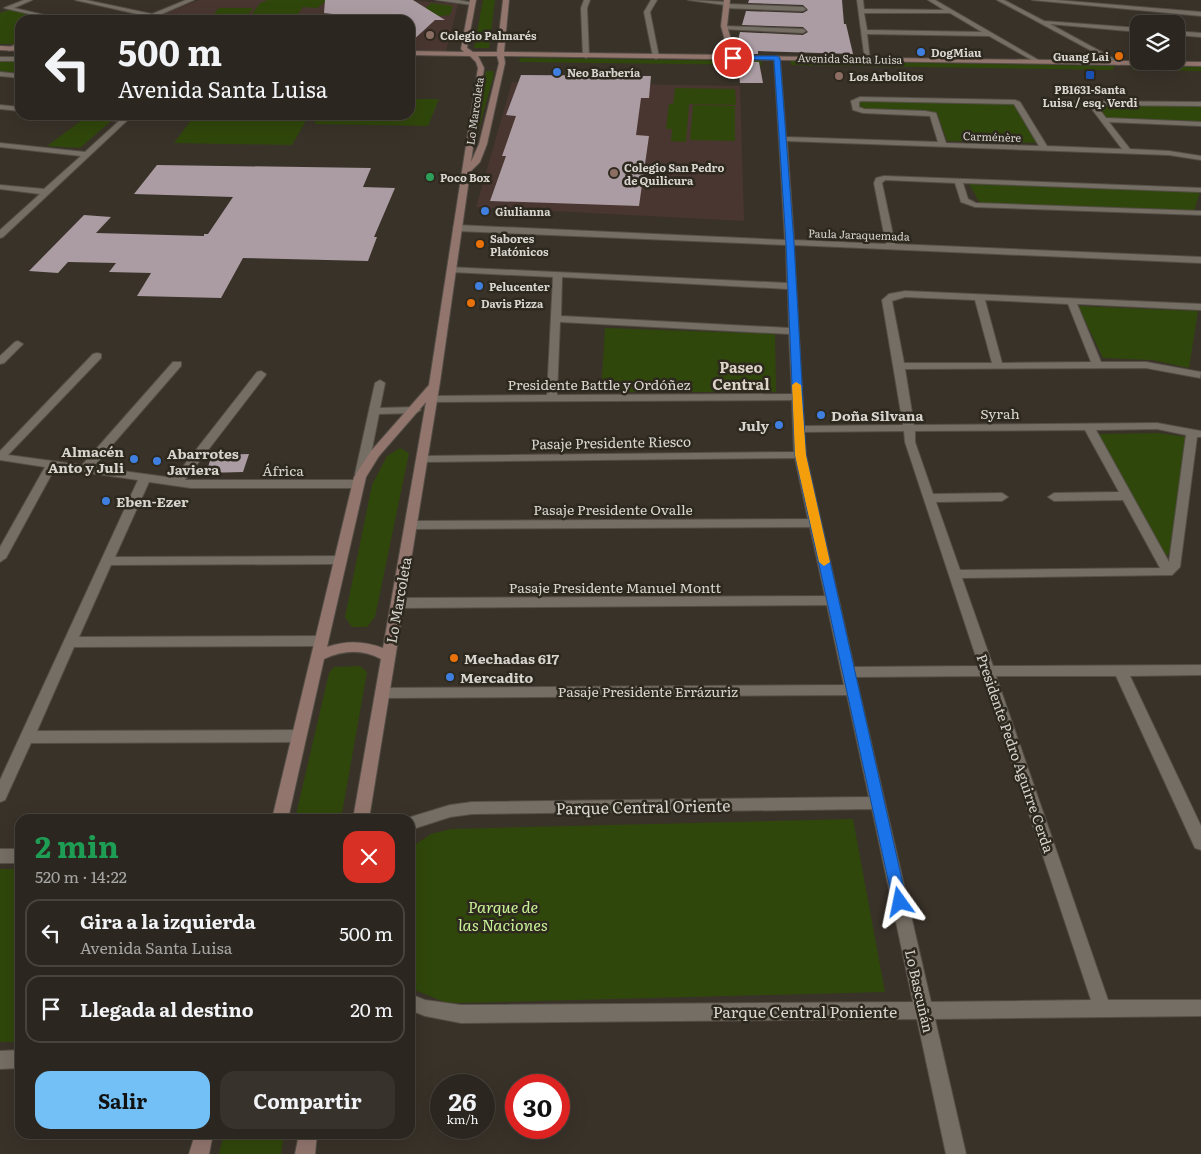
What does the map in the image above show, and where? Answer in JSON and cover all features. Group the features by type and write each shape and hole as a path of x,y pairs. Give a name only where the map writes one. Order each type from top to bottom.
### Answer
{"street":[{"path":"3,9 29,0"},
{"path":"78,0 147,15"},
{"path":"154,15 189,0"},
{"path":"439,0 473,1"},
{"name":"Lo Marcoleta","path":"465,172 476,162 483,144 505,63 500,54 506,0"},
{"path":"586,56 584,8 587,0"},
{"path":"654,0 647,12 656,56"},
{"path":"691,0 803,10"},
{"path":"860,0 867,60"},
{"path":"931,0 1039,62"},
{"path":"1000,0 1118,63"},
{"path":"1035,0 1201,14"},
{"name":"Lo Marcoleta","path":"362,814 435,382 481,64 464,49 473,1"},
{"path":"727,3 724,28 733,58"},
{"path":"3,9 36,15"},
{"path":"861,10 951,12"},
{"path":"1040,21 1130,29"},
{"path":"724,28 803,31"},
{"path":"864,32 990,34"},
{"path":"1185,34 1201,35"},
{"path":"0,52 15,46"},
{"path":"0,48 15,49"},
{"name":"Avenida Santa Luisa","path":"415,53 733,58 779,64"},
{"name":"Avenida Santa Luisa","path":"471,54 505,63"},
{"path":"0,59 15,59"},
{"name":"Avenida Santa Luisa","path":"768,66 867,60 1201,64"},
{"name":"Lo Bascuñán","path":"779,64 800,455 956,1154"},
{"path":"651,65 661,65"},
{"path":"729,66 739,66"},
{"path":"0,74 15,76"},
{"path":"943,145 935,117 931,114 860,110 856,108 855,101 857,99 1015,102 1018,103 1045,149"},
{"path":"1069,102 1201,104"},
{"path":"1090,102 1128,152"},
{"path":"0,108 15,109"},
{"path":"0,235 124,120"},
{"path":"1105,120 1201,124"},
{"name":"Carménère","path":"783,139 1176,154 1201,158"},
{"path":"0,145 87,154"},
{"path":"891,247 878,183 881,179 958,180 1201,190"},
{"path":"958,180 964,200 970,204 1201,213"},
{"path":"0,187 46,192"},
{"name":"Paula Jaraquemada","path":"457,228 1201,260"},
{"path":"451,269 792,286"},
{"path":"552,398 558,275"},
{"name":"Presidente Pedro Aguirre Cerda","path":"979,297 905,294 892,296 887,300 910,442 1102,1008"},
{"path":"998,366 979,297 1201,307"},
{"path":"1071,301 1097,365"},
{"path":"556,319 794,331"},
{"path":"0,361 18,344"},
{"path":"0,457 97,356"},
{"path":"85,469 178,364"},
{"path":"899,366 1155,366 1201,371 1199,386"},
{"path":"178,482 262,374"},
{"name":"Lo Marcoleta","path":"360,479 376,453 416,410 435,382"},
{"name":"Lo Marcoleta","path":"281,814 360,479 380,383"},
{"name":"Presidente Battle y Ordóñez","path":"432,399 797,397"},
{"path":"375,411 416,410"},
{"name":"Syrah","path":"798,429 1157,426 1197,433"},
{"path":"1089,427 1168,572"},
{"path":"955,574 1168,572 1174,567 1197,433"},
{"name":"Pasaje Presidente Riesco","path":"422,459 800,455"},
{"name":"África","path":"0,457 178,482 220,485 360,479"},
{"path":"0,558 52,464"},
{"path":"0,796 145,477"},
{"path":"1054,497 1127,496"},
{"path":"929,498 1002,497"},
{"name":"Pasaje Presidente Ovalle","path":"411,525 816,523"},
{"path":"107,561 341,560"},
{"name":"Pasaje Presidente Manuel Montt","path":"398,603 833,600"},
{"path":"70,642 321,641"},
{"path":"318,656 329,650 355,646 379,651 388,657"},
{"path":"849,672 1201,670"},
{"path":"1121,671 1201,843"},
{"name":"Pasaje Presidente Errázuriz","path":"382,693 853,690"},
{"path":"27,737 299,736"},
{"name":"Parque Central Oriente","path":"415,822 450,811 472,808 878,803"},
{"path":"0,856 15,856"},
{"name":"Parque Central Poniente","path":"415,1004 425,1008 461,1014 1201,1008"},
{"path":"0,1060 15,1059"},
{"path":"199,1154 203,1139"},
{"path":"305,1154 307,1139"}],"shaded area":[{"name":"Colegio Palmarés","path":"199,0 406,0 458,4 446,51 415,51 415,15 162,15"},
{"name":"Colegio San Pedro de Quilicura","path":"512,82 740,86 744,221 476,207"}],"green space":[{"path":"268,0 328,0 317,8 303,7 298,14 252,14 260,3"},
{"path":"483,0 495,0 489,48 474,48"},
{"path":"431,3 453,6 450,15 429,17 423,11"},
{"path":"219,8 253,8 248,15 213,15"},
{"path":"9,10 32,15 15,15 15,44 0,44 0,13"},
{"path":"520,58 761,61 762,65 519,62"},
{"path":"0,61 15,61 15,72 0,71"},
{"path":"791,61 1115,66 1112,70 791,65"},
{"path":"1185,67 1201,67 1201,71 1132,70 1185,70"},
{"path":"486,71 494,71 493,78 477,135 474,137"},
{"path":"675,88 735,89 736,105 689,104 686,142 671,141 672,129 666,129 669,104 673,104"},
{"path":"415,99 439,99 428,126 314,124 316,120 415,120"},
{"path":"859,100 1011,102 1015,104 1036,143 947,141 937,113 863,110 859,108"},
{"path":"693,105 735,106 735,141 690,140"},
{"path":"1096,105 1201,105 1201,123 1108,118 1105,117"},
{"path":"82,120 111,121 80,148 47,146"},
{"path":"191,120 306,120 292,145 174,143"},
{"path":"969,184 1200,192 1194,211 980,203"},
{"path":"1078,306 1198,311 1189,368 1152,360 1103,358"},
{"path":"605,328 775,334 776,392 601,392"},
{"path":"1159,433 1186,437 1169,554 1166,556 1098,434"},
{"path":"400,448 409,453 375,617 367,627 352,627 345,617 372,485 387,456"},
{"path":"360,666 367,672 342,814 296,814 329,673 334,667"},
{"name":"Parque de las Naciones","path":"853,819 885,992 444,1002 415,990 415,845 431,834 451,829"},
{"path":"0,869 15,869 15,1042 0,1042"},
{"path":"223,1139 283,1139 281,1154 219,1154"}],"building":[{"path":"325,0 413,0 445,20 435,20 415,38 415,15 342,15 324,13"},
{"path":"749,0 842,0 844,24 846,24 853,54 758,51 758,54 740,54 743,40 738,40 740,32 803,35 808,32 803,27 742,25 746,11 803,13 808,10 803,5 748,3"},
{"path":"739,61 759,62 763,83 740,83"},
{"path":"521,75 651,76 649,98 641,98 636,135 649,136 639,206 490,201 506,156 502,156 516,116 506,115"},
{"path":"157,165 371,168 363,187 395,188 374,237 377,237 368,261 243,258 221,298 137,296 151,273 109,272 116,263 68,262 58,273 29,271 84,215 111,217 96,233 204,236 204,234 208,234 233,197 134,194"},
{"path":"249,454 243,472 206,473 212,455"}],"slow traffic":[{"path":"796,385 800,455 824,562"}],"place":[{"name":"Colegio Palmarés","path":"430,35"},
{"name":"DogMiau","path":"921,52"},
{"name":"Guang Lai","path":"1119,56"},
{"name":"Neo Barbería","path":"557,72"},
{"name":"PB1631-Santa Luisa / esq. Verdi","path":"1090,75"},
{"name":"Los Arbolitos","path":"839,76"},
{"name":"Colegio San Pedro de Quilicura","path":"614,173"},
{"name":"Poco Box","path":"430,177"},
{"name":"Giulianna","path":"485,211"},
{"name":"Sabores Platónicos","path":"480,244"},
{"name":"Pelucenter","path":"479,286"},
{"name":"Davis Pizza","path":"471,303"},
{"name":"Doña Silvana","path":"821,415"},
{"name":"July","path":"779,425"},
{"name":"Almacén Anto y Juli","path":"134,459"},
{"name":"Abarrotes Javiera","path":"157,461"},
{"name":"Eben-Ezer","path":"106,501"},
{"name":"Mechadas 617","path":"454,658"},
{"name":"Mercadito","path":"450,677"}],"district":[{"name":"Paseo Central","path":"741,374"}],"route":[{"path":"733,58 777,58 790,243 800,455 900,902"}]}
